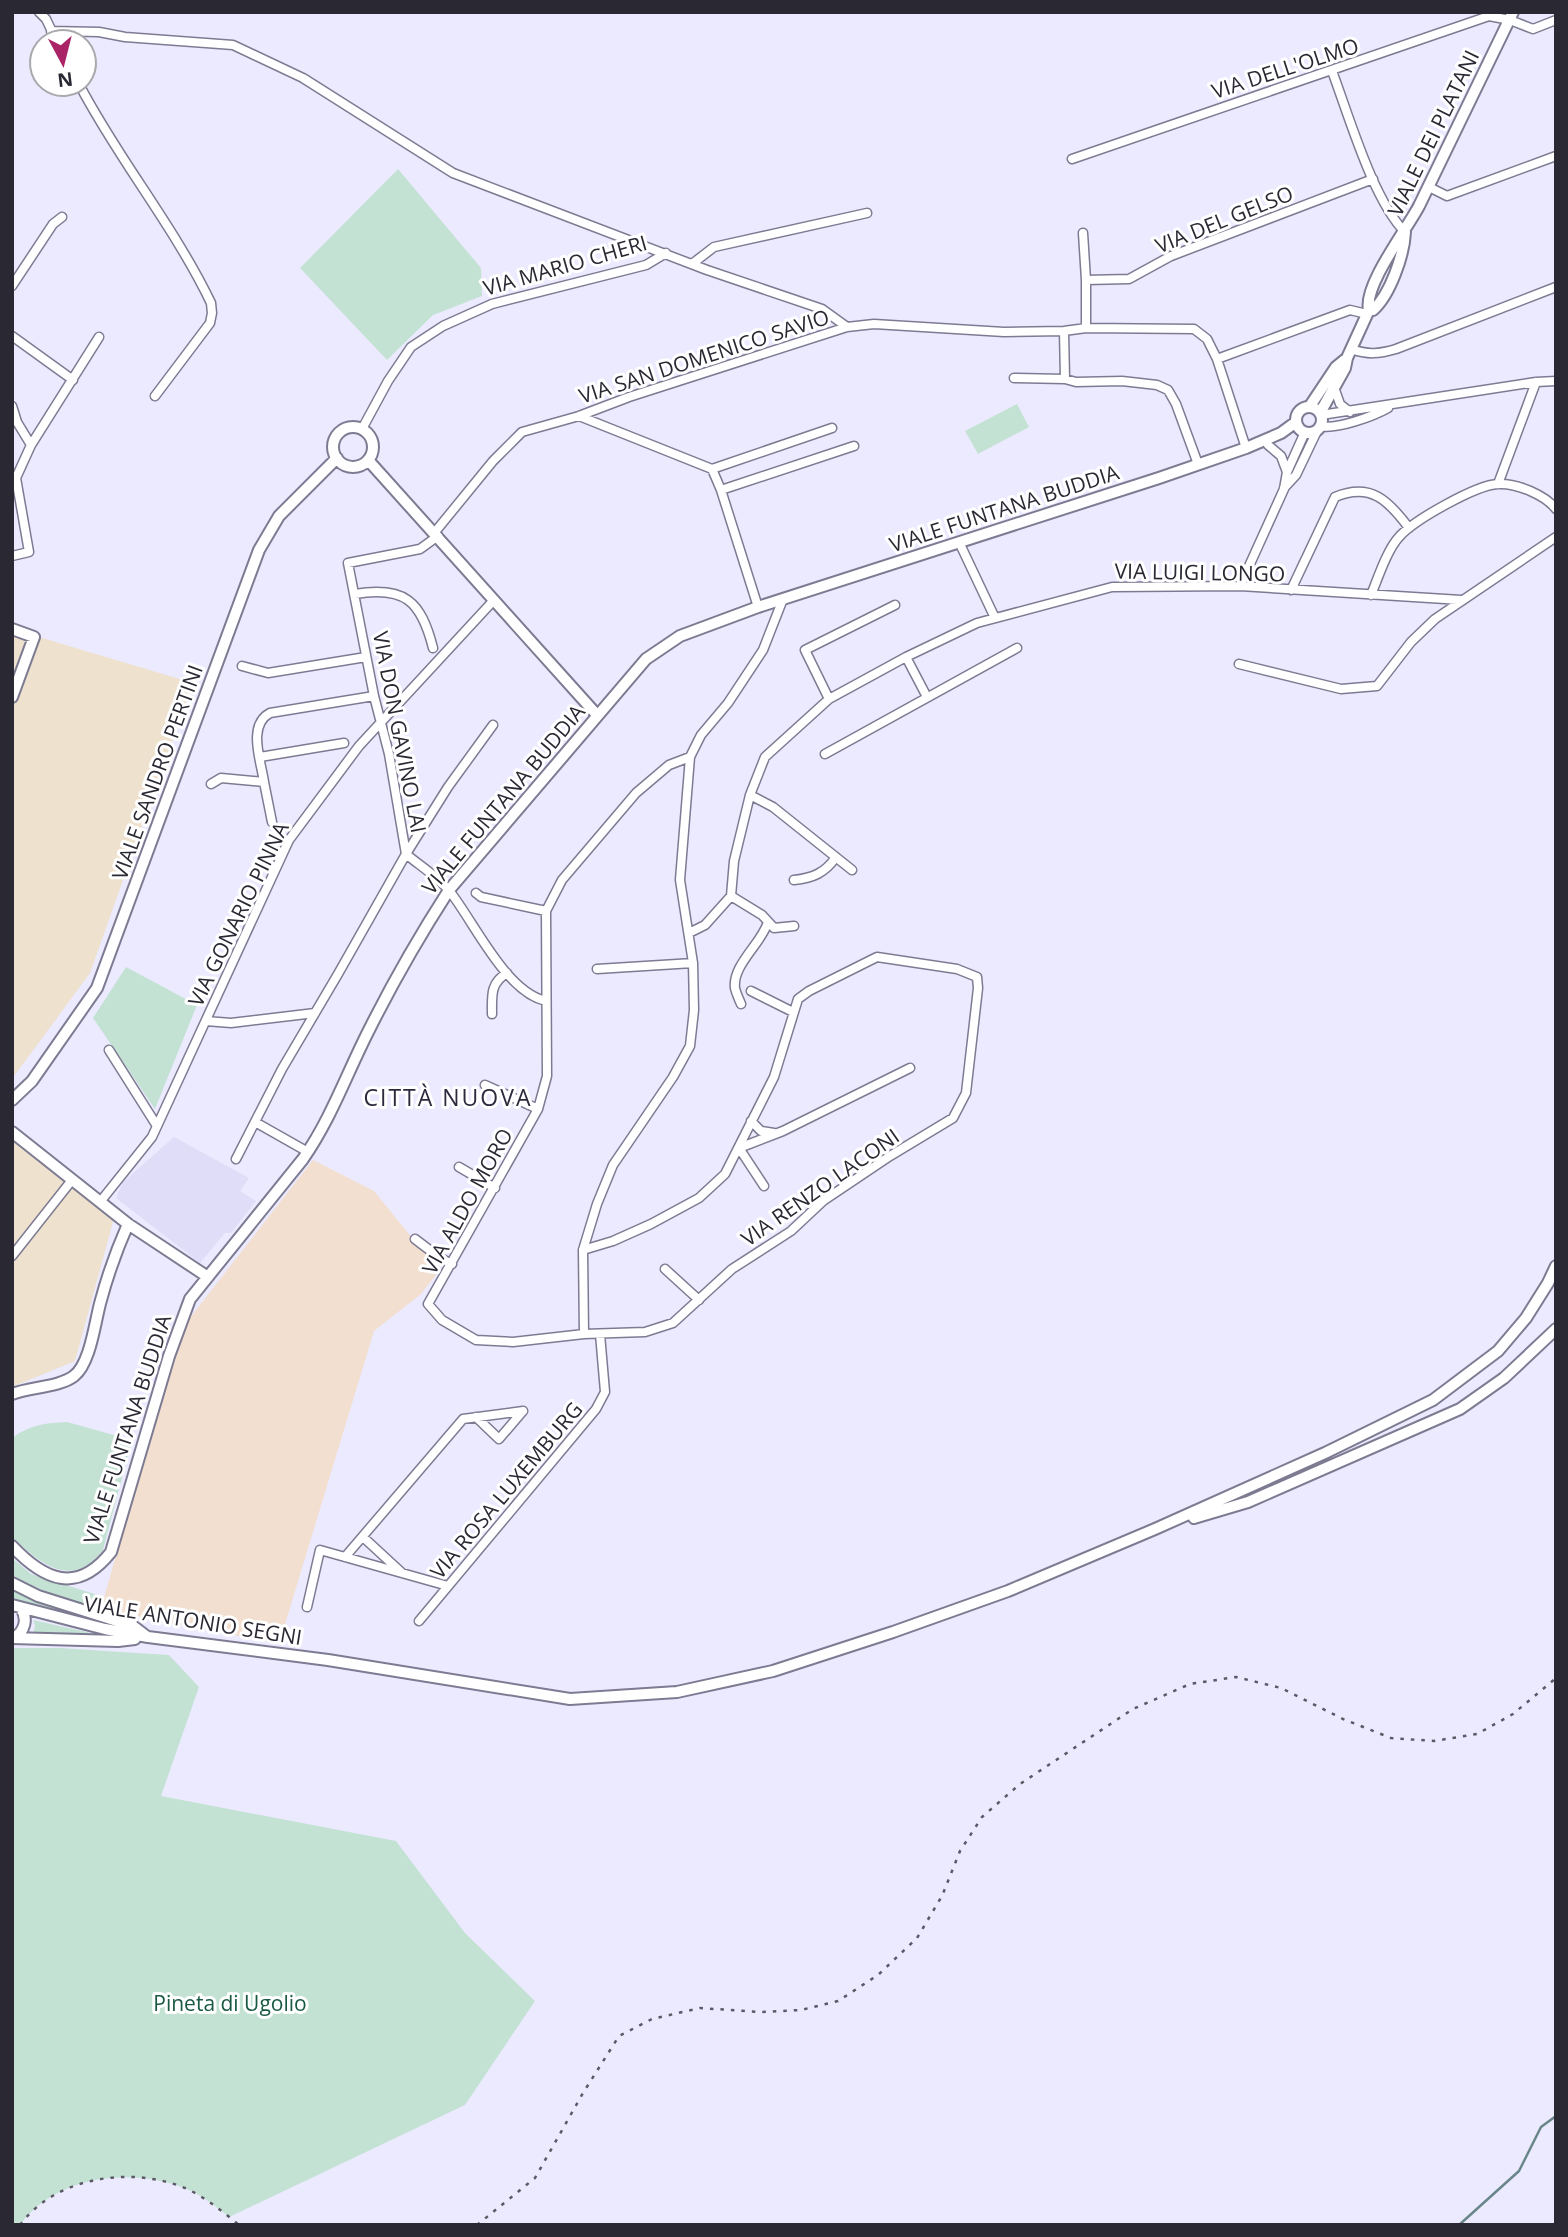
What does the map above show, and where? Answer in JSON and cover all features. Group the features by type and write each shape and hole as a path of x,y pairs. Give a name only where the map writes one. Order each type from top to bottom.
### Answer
{"main road":[{"name":"VIALE DEI PLATANI","path":"1320,421 1368,312 1379,305 1393,277 1405,245 1405,232 1511,16"},
{"name":"VIALE DEI PLATANI","path":"1296,422 1300,410 1310,407 1336,367 1349,354"},
{"path":"1296,422 1304,432 1311,432 1320,421 1310,407"},
{"name":"VIALE FUNTANA BUDDIA","path":"15,1551 42,1573 76,1578 92,1571 111,1552 180,1322 190,1299 309,1152 369,1031 425,927 449,890 646,659 668,642 758,607 1246,448 1281,433 1296,422"},
{"path":"347,428 362,429 369,435 372,443 368,460 355,466 344,465 333,448 338,434 347,428"},
{"name":"VIALE FUNTANA BUDDIA","path":"1246,448 1268,445 1304,432"},
{"name":"VIALE SANDRO PERTINI","path":"12,1100 32,1081 97,988 259,550 279,516 337,458"},
{"path":"368,460 597,715"},
{"path":"12,629 34,637 12,697"},
{"path":"12,1132 128,1224 208,1277"},
{"path":"12,1394 26,1388 64,1381 74,1376 82,1366 113,1263 128,1224"},
{"path":"1155,1529 1325,1453 1433,1400 1498,1352 1526,1318 1556,1266"},
{"path":"1155,1529 1248,1502 1460,1409 1503,1378 1556,1329"},
{"name":"VIALE ANTONIO SEGNI","path":"17,1606 105,1629 148,1637 328,1660 570,1699 677,1692 773,1671 893,1632 1008,1591 1155,1529"},
{"path":"12,1583 38,1596 133,1626 148,1637"},
{"path":"13,1638 19,1635 25,1625 24,1613 17,1606"},
{"path":"13,1638 118,1641 148,1637"}],"street":[{"name":"VIA DELL'OLMO","path":"1072,159 1489,16 1511,16 1533,29 1556,20"},
{"path":"98,32 125,37 233,45 303,78 453,173 692,264 821,309 847,327"},
{"path":"1332,71 1373,179 1394,221 1405,232"},
{"path":"86,98 161,216 211,303 209,323 155,396"},
{"path":"1429,187 1447,196 1556,156"},
{"name":"VIA DEL GELSO","path":"1086,280 1129,279 1171,256 1373,179"},
{"path":"692,264 714,247 867,213"},
{"path":"12,286 53,224 61,217"},
{"path":"1083,233 1086,328"},
{"name":"VIA MARIO CHERI","path":"362,429 388,381 411,347 443,326 492,304 646,265 666,253"},
{"path":"1349,354 1388,352 1556,287"},
{"path":"1217,359 1350,310 1368,312"},
{"name":"VIA SAN DOMENICO SAVIO","path":"437,534 493,461 522,432 579,416 847,327 874,324 1004,332 1086,328 1194,329 1207,339 1217,359 1246,448"},
{"path":"1064,331 1065,379"},
{"path":"12,336 74,380"},
{"path":"12,556 29,552 16,478 31,445 99,337"},
{"path":"1014,378 1144,382 1168,390 1176,404 1198,464"},
{"path":"1284,488 1296,475 1320,421 1372,407 1556,381"},
{"path":"1498,484 1536,382"},
{"path":"1334,387 1340,404 1350,412"},
{"path":"1320,421 1328,428 1376,415 1391,406"},
{"path":"12,407 17,422 31,445"},
{"path":"579,416 712,469 832,428"},
{"path":"1240,586 1284,488 1287,472 1304,432"},
{"path":"1268,445 1282,456 1287,472"},
{"path":"721,490 855,446"},
{"path":"712,469 758,607"},
{"path":"1371,595 1398,537 1421,518 1469,493 1498,484 1533,491 1556,509"},
{"path":"1291,590 1335,497 1350,491 1373,494 1394,508 1409,528"},
{"name":"VIA DON GAVINO LAI","path":"437,534 420,549 348,563 373,696 389,754 406,854 449,890 507,973 535,999 546,1002"},
{"path":"1239,664 1341,689 1377,686 1410,642 1435,619 1556,537"},
{"path":"959,542 995,618"},
{"name":"VIA LUIGI LONGO","path":"731,896 734,862 750,795 765,757 829,699 906,657 977,623 1112,587 1240,586 1461,600"},
{"path":"355,594 376,591 405,598 423,616 433,648"},
{"path":"665,1269 699,1300 673,1323 645,1332 584,1334 583,1250 597,1203 613,1165 673,1077 690,1046 694,1010 693,962 681,880 690,757 701,735 728,703 763,650 783,599"},
{"name":"VIA GONARIO PINNA","path":"100,1202 152,1137 289,840 352,755 494,600"},
{"path":"829,699 806,650 895,605"},
{"path":"825,754 1017,648"},
{"path":"242,666 268,673 366,657"},
{"path":"906,657 927,697"},
{"path":"272,822 256,732 263,716 373,696"},
{"path":"236,1159 282,1069 406,854 448,787 493,724"},
{"path":"260,757 344,743"},
{"name":"VIA ALDO MORO","path":"584,1334 513,1342 476,1340 442,1320 428,1304 538,1109 547,1076 547,911 562,880 636,793 669,765 690,757"},
{"path":"211,784 221,778 264,782"},
{"path":"750,795 773,807 852,870"},
{"path":"794,880 817,875 827,869 836,857"},
{"path":"476,893 481,897 547,911"},
{"path":"689,933 705,925 731,896 762,915 774,928 794,926"},
{"path":"741,1004 734,986 737,975 748,954 765,933 768,922"},
{"name":"VIA RENZO LACONI","path":"583,1250 613,1241 651,1224 699,1198 725,1174 774,1077 797,999 877,957 957,969 977,977 966,1093 953,1118 823,1201 791,1231 732,1269 699,1300"},
{"path":"597,969 693,962"},
{"path":"492,1014 492,987 498,978 507,973"},
{"path":"751,991 793,1012"},
{"path":"206,1021 231,1023 315,1013"},
{"path":"109,1050 157,1126"},
{"path":"739,1148 910,1068"},
{"path":"485,1085 538,1109"},
{"path":"751,1121 761,1131 774,1133"},
{"path":"255,1122 309,1152"},
{"name":"VIA RENZO LACONI","path":"739,1148 764,1186"},
{"path":"459,1167 495,1188"},
{"path":"12,1256 72,1180"},
{"path":"415,1239 452,1264"},
{"name":"VIA ROSA LUXEMBURG","path":"419,1621 597,1409 605,1392 600,1334"},
{"path":"345,1558 463,1419 476,1417 523,1411 499,1439 476,1417"},
{"path":"363,1537 403,1574"},
{"path":"307,1607 320,1550 448,1586"}],"shaded area":[{"path":"12,629 193,683 90,973 12,1079"},
{"path":"174,1137 249,1178 240,1191 256,1201 231,1233 225,1233 200,1263 116,1198 123,1182"},
{"path":"12,1140 116,1211 75,1361 12,1387"},
{"path":"313,1160 374,1191 439,1271 421,1294 374,1331 279,1644 101,1609 178,1333"}],"green space":[{"path":"398,169 481,268 482,296 433,315 387,360 300,268"},
{"path":"1017,404 1029,427 978,454 965,431"},
{"path":"126,967 197,1005 155,1109 93,1018"},
{"path":"67,1422 132,1440 103,1550 92,1562 80,1569 68,1571 56,1569 33,1556 12,1537 12,1438 38,1426"},
{"path":"12,1558 31,1574 104,1597 101,1609 44,1591 12,1575"},
{"path":"12,1588 58,1609 58,1612 12,1600"},
{"path":"33,1620 91,1633 33,1634"},
{"name":"Pineta di Ugolio","path":"12,1648 60,1648 169,1655 199,1687 161,1796 396,1841 465,1933 535,2001 465,2105 229,2217 202,2197 184,2188 141,2178 118,2178 73,2186 35,2208 20,2225 12,2225"}],"waterway":[{"path":"1459,2225 1519,2171 1541,2127 1556,2116"}],"railway":[{"path":"477,2225 535,2178 619,2036 652,2019 700,2008 761,2012 801,2010 838,2001 878,1975 917,1938 942,1896 960,1851 982,1817 1020,1784 1133,1709 1190,1684 1236,1677 1281,1688 1343,1719 1391,1738 1434,1741 1477,1734 1513,1714 1556,1678"},
{"path":"20,2225 35,2208 54,2195 74,2186 119,2177 164,2181 185,2188 239,2225"}],"district":[{"name":"CITTÀ NUOVA","path":"448,1097"}]}
